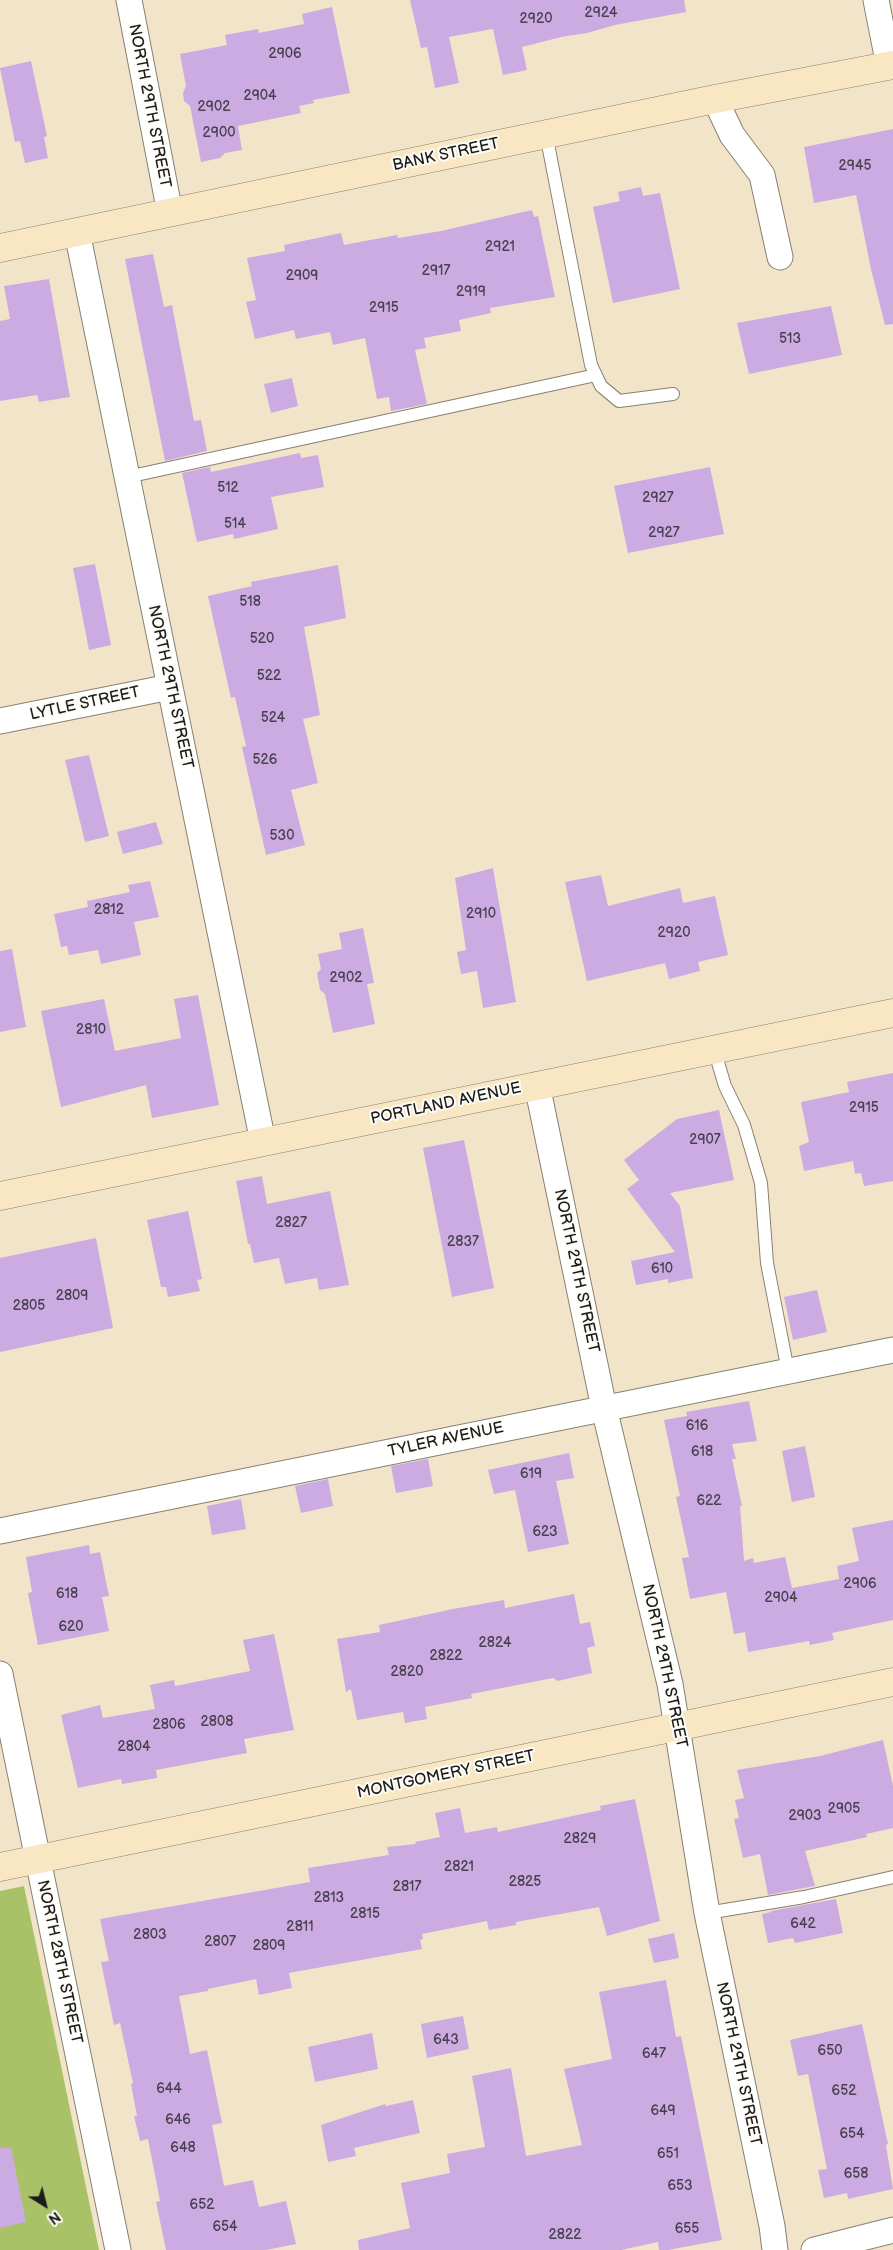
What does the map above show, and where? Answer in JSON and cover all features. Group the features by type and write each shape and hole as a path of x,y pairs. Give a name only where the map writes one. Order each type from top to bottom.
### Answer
{"street":[{"name":"NORTH 29TH STREET","path":"129,0 170,213"},
{"path":"876,0 891,65"},
{"name":"BANK STREET","path":"0,248 715,99 891,65"},
{"path":"715,99 732,135 762,176 780,258"},
{"name":"NORTH 29TH STREET","path":"77,232 263,1142"},
{"name":"LYTLE STREET","path":"0,721 170,687"},
{"name":"PORTLAND AVENUE","path":"0,1196 893,1013"},
{"name":"NORTH 29TH STREET","path":"538,1085 604,1408 661,1645 678,1727 707,1913 772,2226 775,2250"},
{"name":"TYLER AVENUE","path":"0,1531 893,1350"},
{"name":"NORTH 28TH STREET","path":"0,1674 118,2250"},
{"name":"MONTGOMERY STREET","path":"0,1867 893,1682"},
{"path":"814,2250 893,2230"}],"lane":[{"path":"546,134 591,365 601,386 619,401 673,394"},
{"path":"127,477 596,375"},
{"path":"714,1049 725,1086 744,1125 761,1184 767,1263 788,1371"},
{"path":"707,1913 804,1897 893,1877"}],"green space":[{"path":"24,1886 99,2250 0,2250 0,1891"}],"building":[{"path":"410,0 684,0 686,12 615,25 522,47 527,70 503,75 493,29 449,37 459,83 435,88 427,47 421,48"},
{"path":"332,7 350,93 313,100 314,103 299,106 301,113 238,126 242,150 225,153 220,158 201,162 190,106 184,101 183,93 186,86 180,54 227,45 225,35 258,29 259,33 304,24 302,14"},
{"path":"31,61 47,136 44,137 48,158 25,163 20,141 15,142 0,68"},
{"path":"893,129 893,324 885,325 856,195 814,203 804,147"},
{"path":"641,187 643,196 660,193 680,289 613,303 593,207 620,201 618,192"},
{"path":"532,210 534,217 538,216 555,297 490,308 491,313 459,320 461,331 424,338 426,348 415,350 427,404 391,411 389,397 377,399 365,338 333,345 330,332 296,339 294,330 255,339 246,302 256,300 247,258 285,251 284,245 341,233 344,245 397,235 398,238 441,231"},
{"path":"153,254 164,307 172,305 194,421 201,420 207,451 165,461 125,259"},
{"path":"49,279 70,397 39,402 37,395 0,401 0,321 10,319 4,286"},
{"path":"831,306 842,355 749,374 737,323"},
{"path":"292,378 298,406 271,413 264,384"},
{"path":"300,453 301,458 318,455 324,487 271,497 278,529 234,539 233,534 197,542 182,473 210,467 211,472"},
{"path":"710,467 724,534 628,553 614,486"},
{"path":"95,564 111,645 89,650 73,568"},
{"path":"338,565 346,618 304,627 320,715 303,719 318,783 291,790 305,845 266,855 242,747 246,746 235,697 231,698 208,596 252,586 251,582"},
{"path":"89,755 109,836 85,842 65,760"},
{"path":"156,822 163,844 123,854 117,832"},
{"path":"493,868 516,1002 483,1008 477,971 461,974 457,952 466,950 455,878"},
{"path":"601,875 608,906 680,888 683,903 715,896 728,955 698,962 700,971 669,979 665,963 587,981 565,882"},
{"path":"150,881 159,917 134,922 141,955 101,964 98,950 69,955 67,946 61,947 54,914 88,907 87,901 130,892 128,885"},
{"path":"363,928 374,983 367,984 375,1024 333,1033 325,994 320,990 317,973 321,969 318,954 342,949 339,933"},
{"path":"12,949 26,1027 0,1032 0,951"},
{"path":"198,995 219,1105 152,1118 146,1085 61,1107 41,1011 104,999 115,1051 181,1038 174,999"},
{"path":"893,1073 893,1181 864,1186 861,1173 855,1174 853,1161 804,1171 799,1146 809,1142 801,1102 849,1092 847,1082"},
{"path":"719,1110 734,1180 670,1193 680,1206 693,1278 668,1283 668,1279 636,1285 631,1261 675,1252 627,1189 639,1180 624,1160 677,1119"},
{"path":"464,1140 494,1288 452,1297 423,1148"},
{"path":"262,1176 267,1204 330,1191 349,1285 319,1290 317,1278 285,1284 279,1258 254,1263 250,1244 248,1244 236,1181"},
{"path":"188,1211 202,1279 197,1280 200,1291 168,1297 166,1287 161,1287 147,1220"},
{"path":"96,1238 113,1328 0,1352 0,1258"},
{"path":"817,1290 827,1332 793,1340 784,1297"},
{"path":"749,1401 757,1441 732,1444 736,1459 732,1459 742,1506 740,1506 744,1561 753,1558 754,1563 785,1557 792,1588 839,1579 837,1566 859,1561 852,1528 893,1520 893,1620 832,1633 834,1640 810,1645 809,1641 748,1652 745,1632 734,1634 726,1592 690,1599 682,1558 689,1557 676,1497 680,1496 664,1420 687,1416 686,1412"},
{"path":"805,1446 815,1497 792,1502 782,1451"},
{"path":"569,1453 574,1478 556,1481 569,1544 528,1552 515,1490 494,1494 488,1470"},
{"path":"428,1459 433,1486 396,1493 391,1466"},
{"path":"328,1479 333,1506 301,1513 295,1486"},
{"path":"241,1499 246,1529 212,1535 207,1506"},
{"path":"89,1545 90,1554 100,1552 109,1596 102,1597 109,1631 38,1645 28,1593 32,1592 26,1557"},
{"path":"574,1594 580,1624 590,1622 595,1646 587,1648 592,1673 558,1681 553,1678 471,1694 472,1698 425,1707 427,1719 405,1723 403,1712 357,1720 351,1689 346,1692 337,1639 380,1632 379,1625 453,1609 504,1600 505,1608"},
{"path":"274,1634 294,1730 244,1739 247,1753 156,1770 157,1778 122,1784 121,1779 78,1788 61,1715 100,1705 103,1718 155,1709 150,1685 174,1680 175,1686 250,1671 243,1640"},
{"path":"883,1740 893,1786 893,1828 866,1834 867,1837 805,1851 815,1886 768,1895 760,1854 743,1858 734,1819 739,1818 735,1800 744,1798 737,1770 820,1756"},
{"path":"635,1799 660,1921 607,1936 599,1907 516,1922 516,1925 489,1930 487,1921 422,1934 423,1939 420,1940 422,1949 289,1973 292,1988 259,1995 256,1979 179,1996 190,2054 207,2050 222,2123 212,2125 224,2186 253,2180 259,2207 286,2201 296,2244 266,2250 166,2250 156,2202 160,2201 148,2139 140,2141 134,2116 137,2116 131,2084 133,2083 120,2023 114,2025 101,1962 109,1961 100,1919 310,1882 308,1868 389,1855 387,1847 416,1844 415,1842 440,1837 435,1813 460,1808 465,1833 497,1827 498,1832 601,1810 600,1806"},
{"path":"836,1899 843,1933 795,1943 793,1938 768,1943 762,1914"},
{"path":"674,1933 679,1958 654,1963 648,1939"},
{"path":"666,1980 676,2037 681,2036 722,2240 668,2250 659,2250 658,2242 621,2250 359,2250 358,2240 410,2228 401,2183 450,2173 447,2154 485,2147 472,2076 511,2068 526,2156 582,2145 564,2069 612,2059 599,1992"},
{"path":"463,2016 469,2049 427,2058 421,2024"},
{"path":"862,2024 888,2144 886,2145 893,2189 848,2199 847,2193 824,2198 818,2170 827,2169 808,2074 798,2076 790,2040"},
{"path":"372,2033 378,2069 315,2082 308,2047"},
{"path":"413,2100 420,2133 354,2148 356,2156 328,2162 321,2125 385,2104 386,2106"},
{"path":"11,2147 26,2222 0,2228 0,2148"}]}
